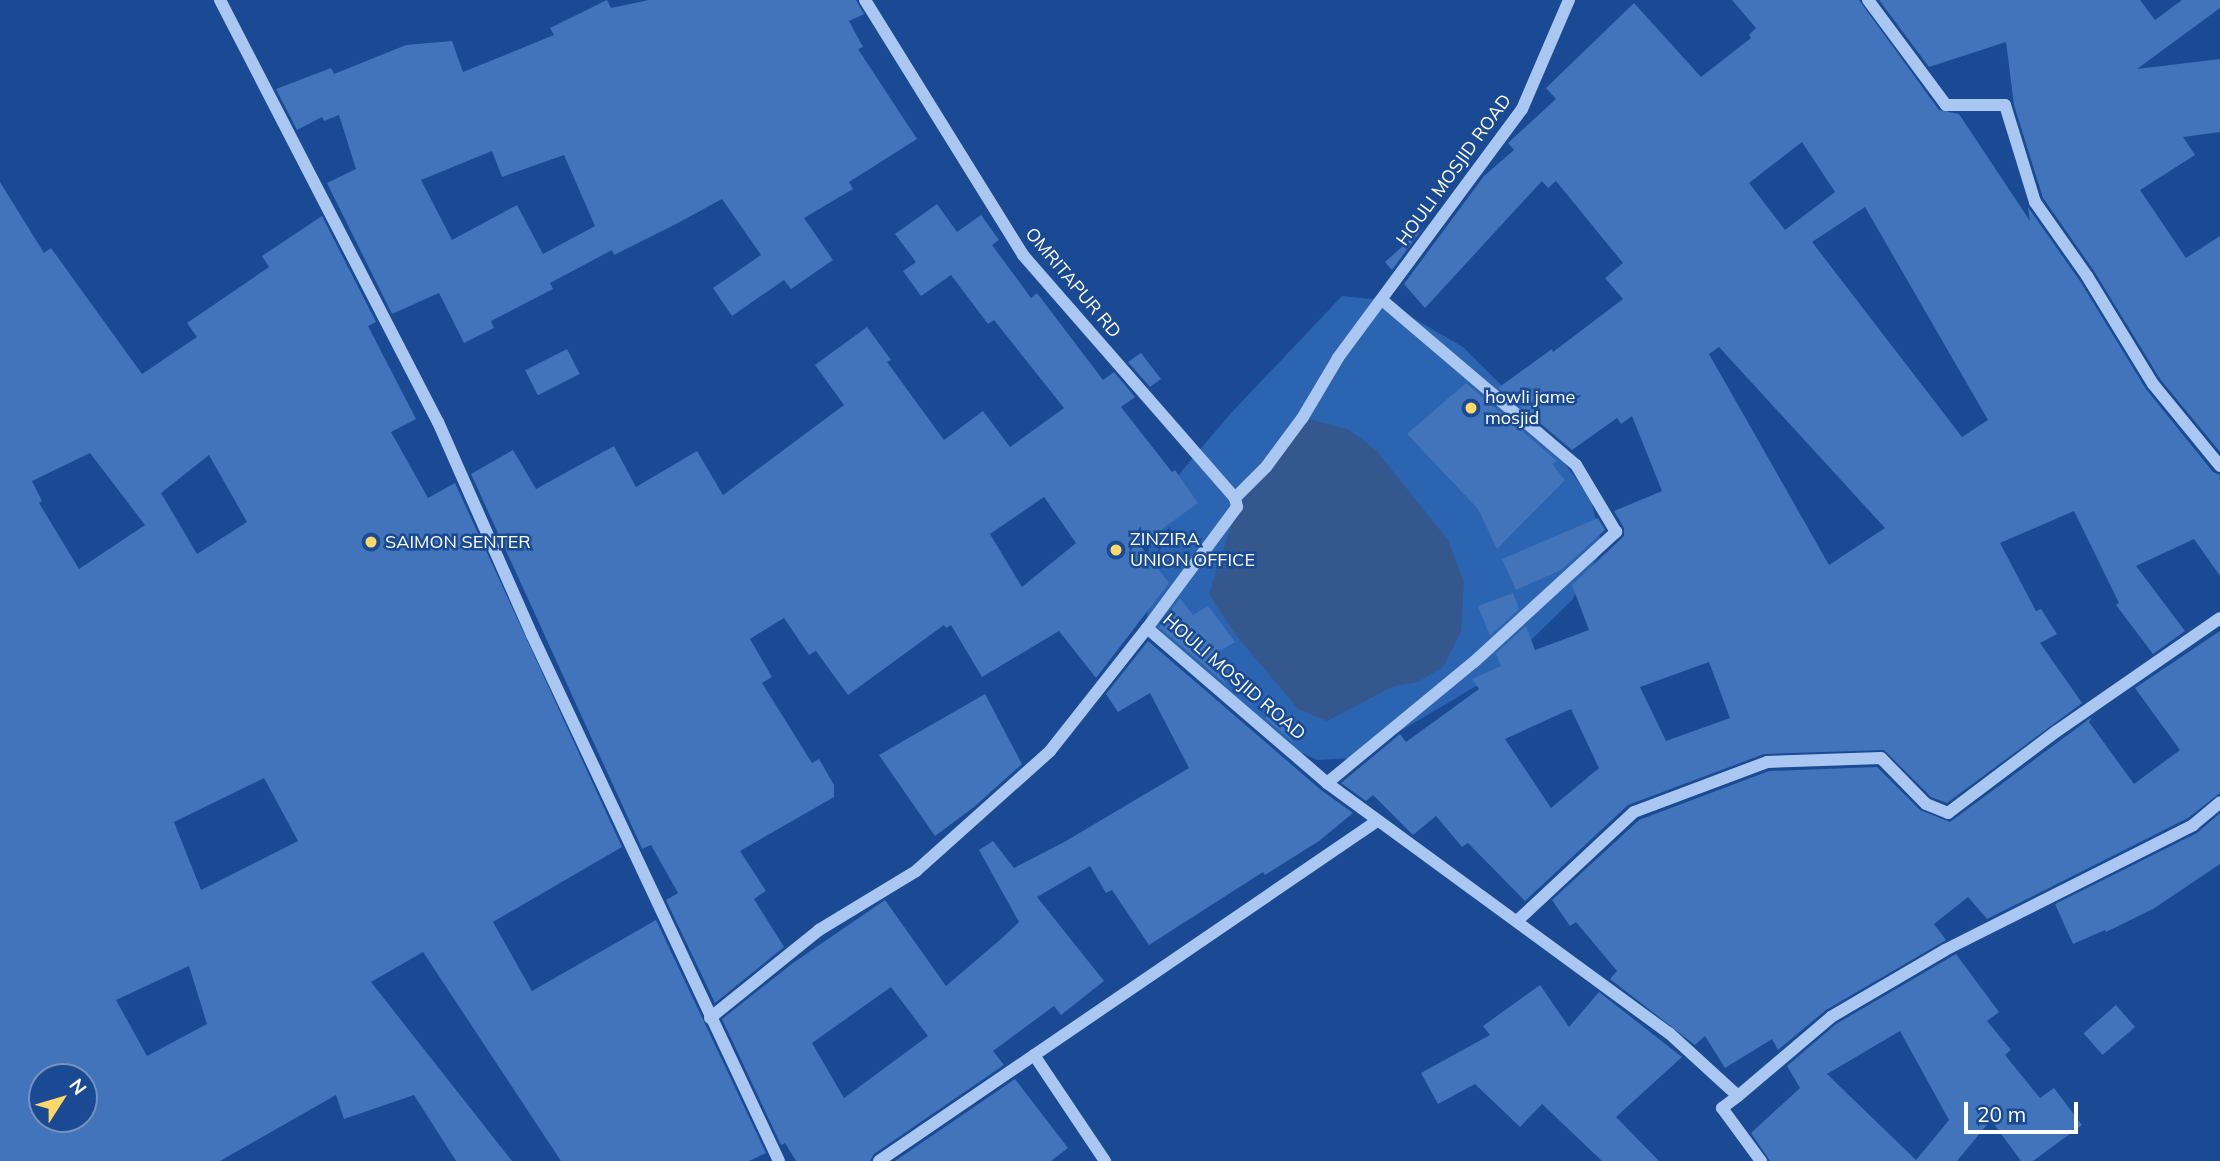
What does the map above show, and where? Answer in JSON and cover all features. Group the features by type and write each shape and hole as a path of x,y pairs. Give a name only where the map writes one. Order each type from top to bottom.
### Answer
{"street":[{"path":"220,0 438,422 532,635 779,1161"},
{"name":"OMRITAPUR RD","path":"865,0 1023,255 1236,498"},
{"name":"HOULI MOSJID ROAD","path":"1569,0 1522,109 1338,358 1303,417 1273,457 1236,498 1237,507 1147,628 1327,782 1669,1033 1738,1096"},
{"path":"1868,0 1947,105 2005,106 2035,202 2087,276 2153,384 2220,466"},
{"path":"1327,782 1474,662 1616,532 1576,465 1382,300"},
{"path":"1517,921 1634,812 1767,762 1881,758 1926,804 1948,813 2057,731 2220,618"},
{"path":"710,1017 819,930 916,871 1040,761 1147,628"},
{"path":"1761,1161 1722,1108 1831,1017 1945,950 2193,825 2220,802"},
{"path":"878,1161 1377,821"},
{"path":"1034,1055 1105,1161"}],"shaded area":[{"path":"1342,296 1382,300 1463,347 1525,409 1591,499 1603,549 1572,600 1523,648 1478,685 1355,758 1317,760 1285,745 1147,628 1149,531 1180,473 1231,413"},
{"path":"1303,417 1349,430 1376,450 1448,540 1464,582 1461,632 1443,667 1418,682 1394,686 1327,721 1298,709 1235,634 1209,594 1237,507"}],"building":[{"path":"607,0 611,8 649,0 856,0 864,14 849,21 863,47 858,49 917,139 849,182 853,189 804,218 833,260 791,289 784,280 732,316 713,288 761,255 722,199 614,255 612,250 550,283 553,289 491,321 494,328 464,343 439,293 392,314 327,183 356,169 339,115 324,121 322,117 297,130 276,89 331,68 334,74 406,45 452,41 463,72 554,35 550,28","holes":["492,151 502,177 564,155 595,226 543,254 517,205 452,240 421,180"]},
{"path":"1732,0 1859,0 1939,110 1959,114 2030,221 2028,207 2080,281 2146,389 2213,472 2220,475 2220,576 2194,539 2136,566 2185,631 2153,654 2116,605 2119,603 2074,511 2000,543 2036,611 2041,609 2057,634 2040,643 2082,703 1947,803 1931,797 1884,750 1764,754 1628,805 1525,901 1468,843 1462,847 1436,816 1413,835 1373,795 1366,801 1341,783 1400,734 1406,742 1479,689 1472,679 1501,666 1496,653 1526,626 1535,650 1589,630 1572,585 1624,536 1624,528 1614,511 1662,491 1632,416 1621,424 1617,418 1572,450 1498,388 1552,349 1553,352 1623,299 1605,278 1623,263 1556,181 1548,188 1542,181 1425,308 1404,284 1484,176 1514,150 1508,143 1556,99 1546,88 1634,3 1701,77 1751,38 1749,35 1756,28","holes":["1802,142 1835,192 1785,230 1749,183","1865,207 1988,420 1962,437 1812,242","1719,347 1885,528 1829,565 1709,354","1709,662 1730,718 1666,741 1640,687","1571,709 1599,768 1551,808 1505,739"]},
{"path":"1879,0 2140,0 2155,20 2182,0 2220,0 2220,8 2137,69 2220,59 2220,132 2183,137 2195,155 2140,190 2186,258 2220,236 2220,452 2160,379 2094,271 2043,198 2014,105 2006,42 1929,67"},
{"path":"0,182 44,253 51,248 142,374 197,337 187,323 269,267 262,256 322,216 376,322 368,326 416,419 391,432 428,498 455,483 622,847 493,922 532,991 656,920 766,1153 749,1161 561,1161 423,952 371,982 512,1161 456,1161 414,1095 344,1119 336,1095 220,1161 0,1161","holes":["90,453 145,525 79,569 39,503 42,501 32,481","209,455 247,522 197,554 161,493","264,778 298,841 201,890 174,822","189,966 207,1024 147,1056 116,1000"]},
{"path":"937,204 957,232 981,215 999,240 992,245 1031,298 1037,293 1103,380 1114,372 1135,397 1121,407 1172,472 1175,470 1198,503 1140,545 1169,583 1096,678 1059,631 982,677 951,625 946,628 944,625 848,695 816,651 809,655 784,618 750,639 772,677 762,683 812,763 819,759 834,785 834,797 740,851 766,891 754,899 784,947 715,1003 666,900 678,893 651,845 642,849 471,474 513,450 536,489 614,446 636,487 697,451 723,495 844,405 815,365 867,327 891,360 887,362 944,440 983,411 1010,447 1064,408 994,320 988,324 951,275 921,296 903,271 916,262 895,234","holes":["1044,497 1076,543 1022,587 990,534"]},
{"path":"1423,228 1392,270 1385,262"},
{"path":"567,349 580,374 538,395 525,370"},
{"path":"1141,353 1161,379 1150,387 1128,362"},
{"name":"howli jame mosjid","path":"1466,383 1557,461 1552,464 1565,480 1497,549 1478,509 1407,434"},
{"path":"1598,518 1605,530 1561,570 1516,590 1502,559"},
{"path":"1513,593 1519,609 1490,636 1478,606"},
{"path":"1180,598 1193,615 1208,606 1235,642 1210,657 1227,685 1159,627"},
{"path":"2220,631 2220,793 2188,818 1987,919 1968,897 1934,924 1946,940 1826,1010 1778,1050 1772,1039 1725,1068 1705,1036 1695,1045 1610,979 1617,971 1576,922 1570,926 1552,900 1639,820 1769,771 1877,767 1920,810 1950,822 2092,717 2089,722 2134,784 2180,750 2135,688"},
{"path":"1148,641 1321,790 1353,813 1319,841 1265,875 1263,872 1149,945 1112,890 1106,893 1090,866 1037,897 1104,981 1061,1015 1054,1006 993,1051 1004,1065 874,1154 870,1161 796,1161 785,1143 781,1145 722,1019 793,963 885,900 946,986 1019,922 979,850 993,841 1014,868 1066,841 1189,768 1150,693 1118,712 1106,694","holes":["891,987 928,1036 844,1098 812,1043"]},
{"path":"985,694 1022,764 974,807 935,836 879,755"},
{"path":"1273,713 1294,743 1265,718"},
{"path":"2220,813 2220,864 2153,909 2106,932 2105,930 2073,944 2055,904 2197,833"},
{"path":"1956,954 1999,1012 1987,1021 2011,1050 2005,1055 2040,1098 2054,1088 2082,1125 2033,1161 2021,1161 1991,1120 1957,1161 1770,1161 1751,1133 1800,1088 1787,1066 1836,1024","holes":["1900,1031 1949,1120 1916,1160 1827,1074"]},
{"path":"1540,985 1569,1027 1599,992 1682,1057 1616,1117 1659,1161 1602,1161 1542,1104 1520,1127 1475,1084 1438,1104 1421,1073 1490,1035 1483,1026"},
{"path":"2116,1005 2135,1027 2103,1055 2084,1033"},
{"path":"1015,1079 1068,1148 1051,1161 895,1161"}],"place":[{"name":"howli jame mosjid","path":"1471,408"},
{"name":"SAIMON SENTER","path":"371,542"},
{"name":"ZINZIRA UNION OFFICE","path":"1116,550"}]}
